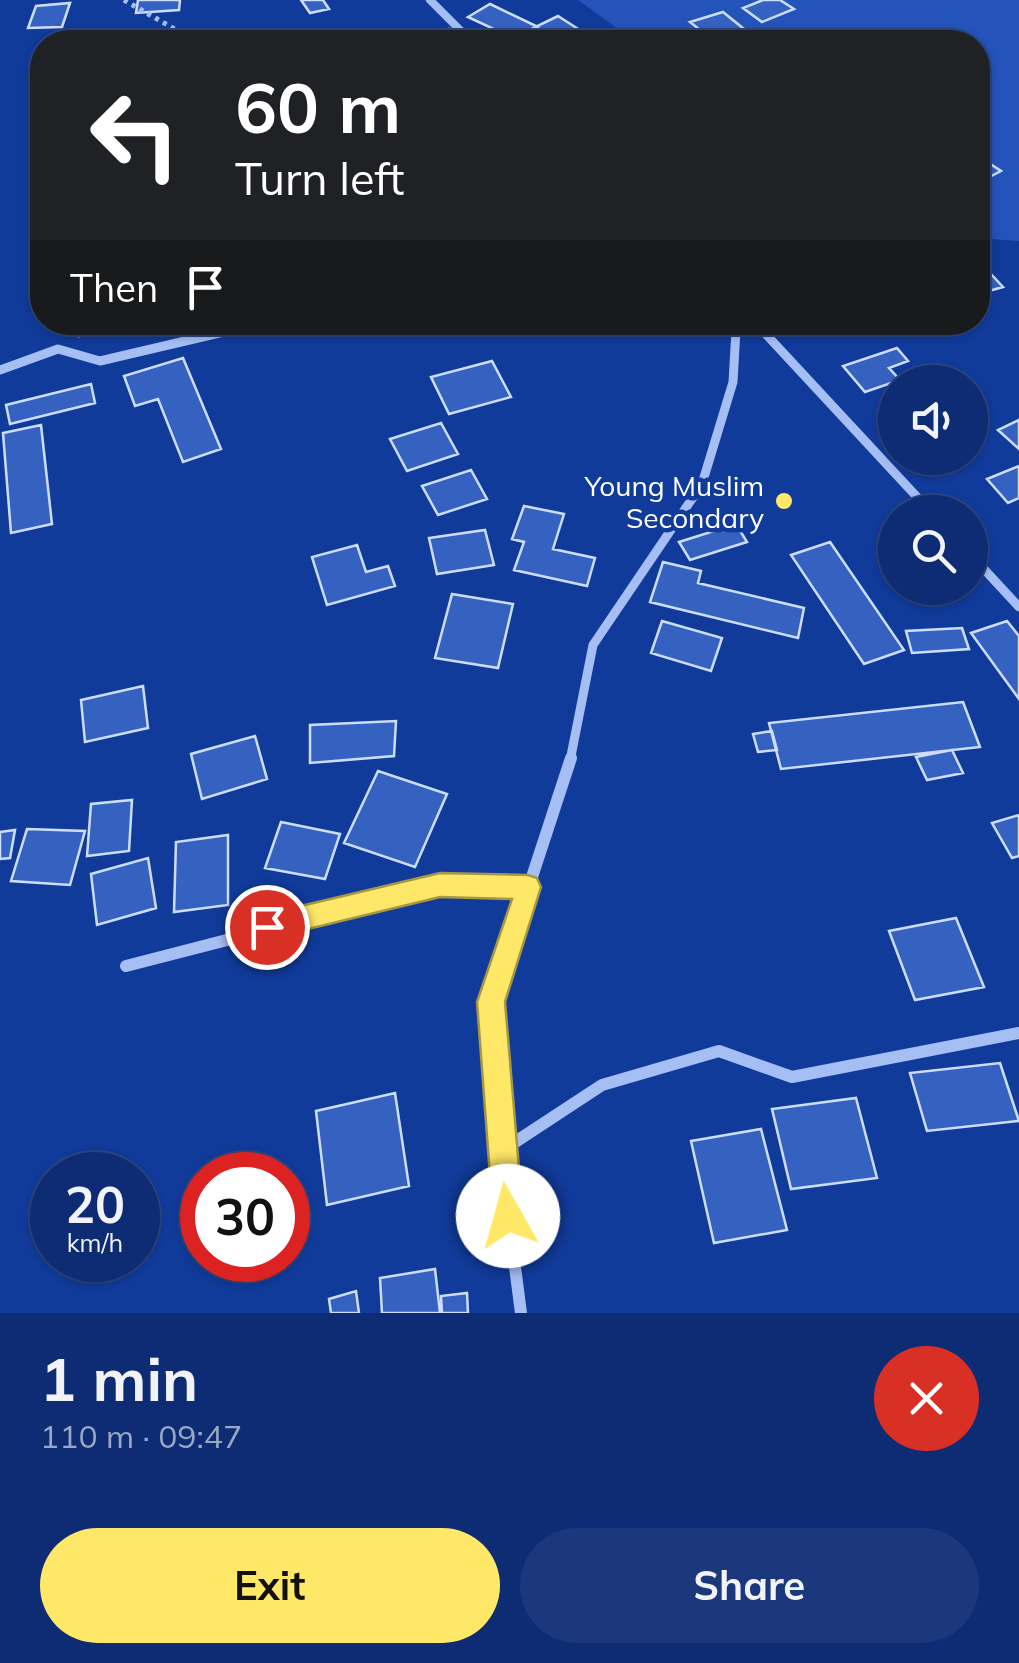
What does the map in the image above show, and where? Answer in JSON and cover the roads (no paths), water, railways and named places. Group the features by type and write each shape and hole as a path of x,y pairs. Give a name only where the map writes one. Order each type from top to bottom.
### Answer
{"street":[{"path":"430,0 460,30"},
{"path":"0,370 58,349 100,361 212,335"},
{"path":"521,1313 500,1152 491,1002 567,777 593,645 702,484 733,382 735,335"},
{"path":"766,335 915,495"},
{"path":"988,573 1019,607"},
{"path":"126,966 198,944 440,885 528,887"},
{"path":"500,1152 602,1086 718,1051 792,1077 1019,1033"}],"place":[{"name":"Young Muslim Secondary","path":"784,501"}]}
